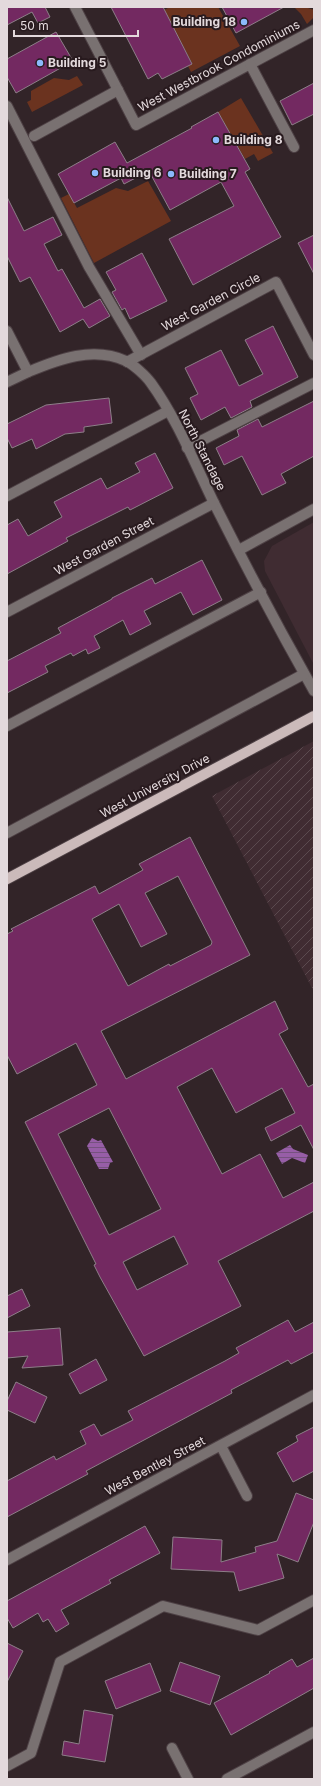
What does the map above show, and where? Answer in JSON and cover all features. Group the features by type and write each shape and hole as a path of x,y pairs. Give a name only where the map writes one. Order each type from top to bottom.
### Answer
{"main road":[{"name":"West University Drive","path":"7,879 314,716"}],"street":[{"path":"34,136 118,90 74,7"},
{"name":"West Westbrook Condominiums","path":"118,90 136,125 314,30"},
{"path":"250,64 294,146"},
{"path":"7,106 89,267 141,355"},
{"name":"West Garden Circle","path":"127,362 276,282 314,355"},
{"path":"7,331 28,372"},
{"name":"North Standage","path":"7,382 60,358 88,354 106,355 127,362 150,382 168,411 214,503 314,691"},
{"path":"187,448 314,383"},
{"path":"7,496 168,411"},
{"name":"West Garden Street","path":"7,612 214,503"},
{"path":"239,550 314,509"},
{"path":"7,726 261,592"},
{"path":"7,833 304,674"},
{"name":"West Bentley Street","path":"7,1560 314,1395"},
{"path":"221,1446 247,1496"},
{"path":"7,1766 31,1753 60,1662 101,1639 163,1606 258,1630 314,1600"},
{"path":"227,1779 314,1732"},
{"path":"172,1748 188,1779"}],"shaded area":[{"path":"170,7 218,7 240,46 191,72 188,66 192,63 164,10"},
{"path":"294,7 305,7 314,10 314,17 307,24 301,14"},
{"path":"77,76 83,85 32,112 27,102 31,100 31,91 54,78 69,80"},
{"path":"241,98 273,153 258,161 254,154 245,159 218,112"},
{"path":"148,181 171,221 94,263 61,198 69,194 77,208 116,188 128,191"},
{"path":"314,522 314,665 265,571 264,561 272,546"},
{"path":"314,741 314,989 313,990 212,796"},
{"path":"92,1138 98,1141 101,1140 113,1162 110,1163 108,1169 99,1169 87,1146"},
{"path":"290,1145 293,1149 308,1155 305,1163 292,1158 282,1164 276,1153"}],"building":[{"path":"7,7 45,7 50,17 38,23 32,12 7,25"},
{"path":"111,7 163,7 192,64 162,79 158,73 148,79"},
{"name":"Building 18","path":"222,7 284,7 236,33"},
{"name":"Building 5","path":"56,32 73,61 16,93 7,77 7,59"},
{"path":"314,83 314,114 292,125 280,101"},
{"path":"218,112 250,169 245,172 281,237 193,285 169,239 234,206 221,182 170,210 149,171 124,184 121,178 74,203 58,174 115,142 127,163 192,128 191,127"},
{"path":"7,197 24,231 53,217 62,235 44,244 58,271 62,269 84,308 100,299 110,316 89,328 83,319 60,332 30,277 20,282 7,256"},
{"path":"314,235 314,274 298,243"},
{"path":"142,253 167,301 130,319 125,308 122,310 112,292 116,290 106,272"},
{"path":"273,326 298,377 250,401 252,407 231,418 225,407 201,420 190,398 198,394 185,368 221,350 239,386 263,374 245,340"},
{"path":"109,398 112,423 84,427 84,432 65,434 36,449 32,439 12,448 7,438 7,424 46,405"},
{"path":"314,401 314,456 281,474 286,483 262,495 242,456 224,465 216,448 239,436 237,430 258,419 262,427"},
{"path":"155,453 173,488 130,510 128,507 66,538 68,541 7,574 7,525 18,519 28,536 62,517 54,502 101,478 107,489 140,472 135,463"},
{"path":"202,560 222,600 193,615 181,592 144,611 151,624 130,635 123,620 94,636 100,648 88,654 86,649 73,656 71,653 45,666 48,672 7,693 7,661 61,633 58,628 112,598 152,578 155,584"},
{"path":"190,837 250,955 101,1031 126,1079 275,1001 288,1029 279,1034 308,1087 314,1084 314,1150 301,1125 271,1141 265,1128 295,1113 282,1088 236,1113 212,1068 177,1087 222,1174 260,1154 283,1198 314,1182 314,1211 218,1261 241,1306 144,1356 100,1277 94,1265 96,1264 25,1122 97,1085 76,1043 17,1074 7,1055 7,934 13,931 11,929 95,886 99,894 143,870 139,864","holes":["178,876 212,942 211,945 170,966 169,964 128,986 92,919 119,904 141,947 167,934 145,893","109,1108 161,1209 109,1235 58,1134","174,1236 188,1264 137,1290 123,1262"]},
{"path":"22,1289 30,1306 7,1318 7,1296"},
{"path":"288,1320 295,1332 314,1322 314,1352 291,1364 288,1360 231,1390 232,1393 86,1471 88,1474 7,1517 7,1481 54,1456 56,1460 86,1444 80,1431 94,1424 101,1436 133,1420 128,1411 225,1361 239,1353 236,1348"},
{"path":"60,1328 63,1365 22,1368 28,1356 7,1358 7,1332"},
{"path":"96,1359 107,1380 80,1394 69,1374"},
{"path":"16,1382 47,1397 35,1423 7,1410 7,1401"},
{"path":"314,1427 314,1471 293,1482 277,1453 298,1441 296,1436"},
{"path":"296,1493 314,1500 314,1522 298,1562 277,1554 284,1578 239,1591 234,1572 171,1569 173,1537 222,1540 221,1562 256,1552 255,1547 277,1541"},
{"path":"145,1526 160,1553 109,1580 111,1583 61,1610 69,1624 56,1632 48,1619 43,1622 38,1613 13,1628 7,1618 7,1601"},
{"path":"7,1643 23,1651 7,1682"},
{"path":"314,1658 314,1688 231,1735 214,1703 270,1673 269,1672 292,1659 297,1667"},
{"path":"180,1662 220,1676 210,1705 170,1691"},
{"path":"150,1663 161,1691 116,1709 105,1681"},
{"path":"84,1710 113,1715 105,1762 62,1755 64,1741 79,1744"}],"place":[{"name":"Building 18","path":"244,22"},
{"name":"Building 5","path":"40,63"},
{"name":"Building 8","path":"216,140"},
{"name":"Building 6","path":"95,173"},
{"name":"Building 7","path":"171,174"}]}
